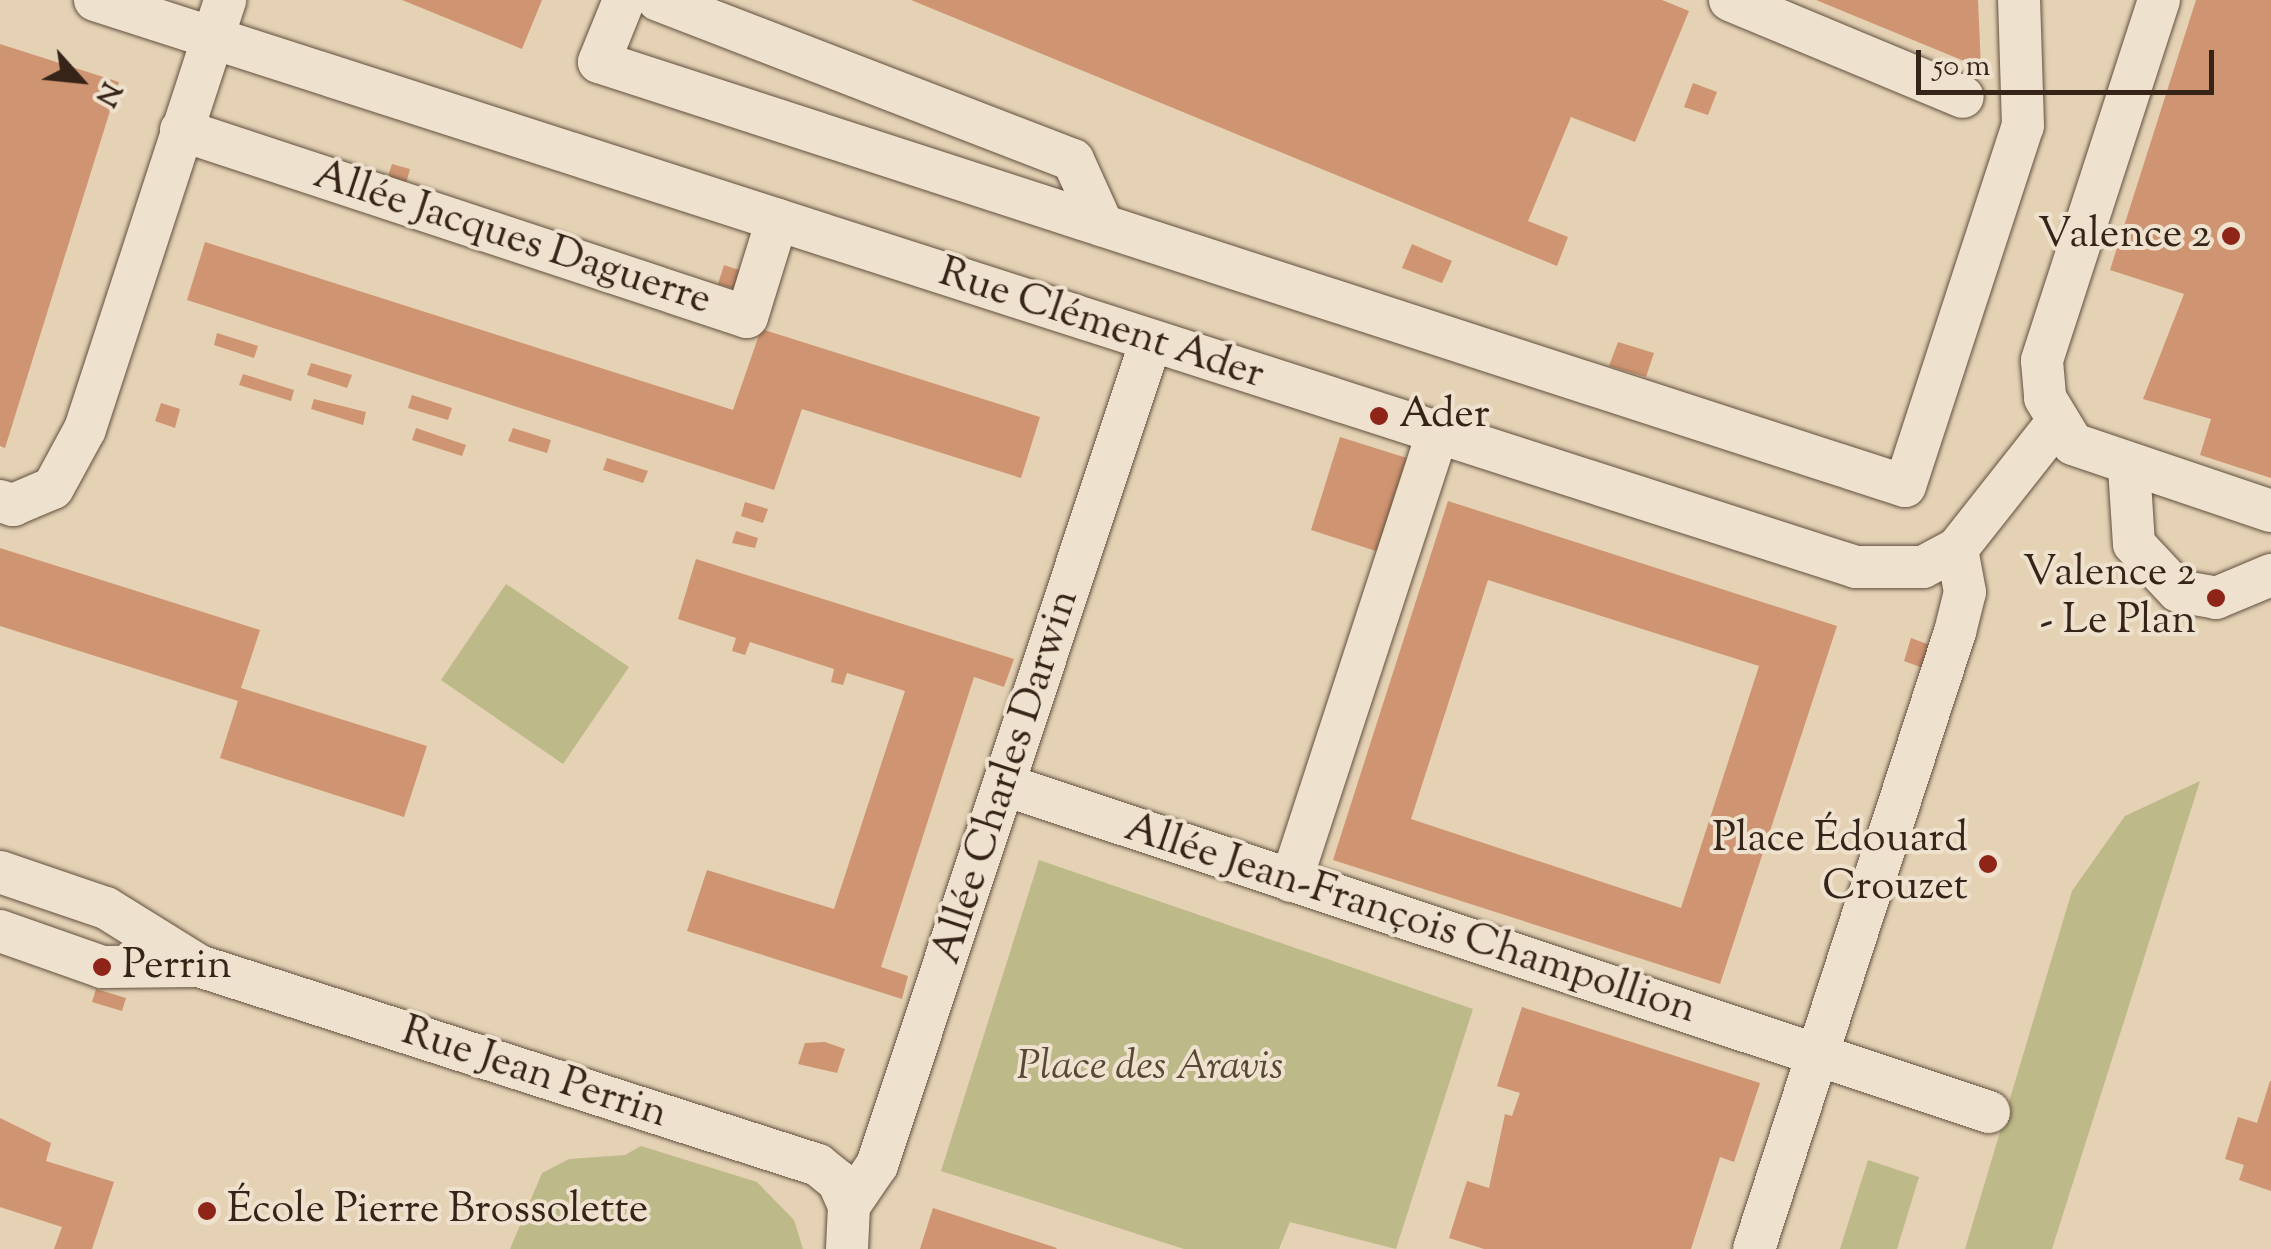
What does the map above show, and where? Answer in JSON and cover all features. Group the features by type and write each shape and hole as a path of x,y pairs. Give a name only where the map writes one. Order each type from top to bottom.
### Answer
{"street":[{"name":"Rue Clément Ader","path":"95,0 218,19 777,220 1856,568 1923,568 1957,549 2056,424"},
{"path":"624,0 599,62 1905,486 2023,126 2018,0"},
{"path":"658,0 1073,160 1103,226"},
{"path":"1730,0 1963,97"},
{"path":"2159,0 2042,361 2056,424 2073,444 2128,466 2271,511"},
{"path":"7,503 53,488 85,428 218,19"},
{"name":"Allée Jacques Daguerre","path":"181,130 747,317 777,220"},
{"name":"Allée Charles Darwin","path":"849,1206 877,1165 1151,341"},
{"path":"1291,882 1436,435"},
{"path":"2128,466 2134,544 2178,591 2216,598 2271,575"},
{"path":"1754,1249 1956,632 1966,592 1957,549"},
{"name":"Allée Jean-François Champollion","path":"1006,785 1989,1112"},
{"name":"Rue Jean Perrin","path":"0,872 106,908 199,966 818,1165 838,1181 849,1206"},
{"name":"Rue Jean Perrin","path":"0,931 102,967 199,966"},
{"path":"847,1249 849,1206"}],"green space":[{"path":"506,584 629,667 563,764 441,680"},
{"path":"2200,781 2052,1249 1965,1249 2072,891 2125,816"},
{"name":"Place des Aravis","path":"1039,860 1473,1009 1396,1249 1290,1222 1279,1249 1184,1249 941,1171"},
{"path":"641,1146 757,1182 794,1220 803,1249 510,1249 542,1173 569,1159 625,1155"},
{"path":"1868,1160 1919,1177 1897,1249 1840,1249"}],"building":[{"path":"402,0 542,0 522,49"},
{"path":"911,0 1662,0 1689,11 1635,142 1571,117 1528,221 1568,237 1557,266"},
{"path":"1816,0 1978,0 1981,68"},
{"name":"Valence 2","path":"2196,0 2271,0 2271,478 2200,455 2211,419 2143,399 2184,294 2110,270"},
{"path":"0,44 119,82 5,448 0,446"},
{"path":"1693,83 1717,92 1708,115 1684,107"},
{"path":"392,164 410,169 405,187 386,182"},
{"path":"205,242 733,410 761,329 1040,417 1021,478 802,409 774,490 187,300"},
{"path":"1412,244 1452,261 1442,283 1402,268"},
{"path":"724,265 745,272 738,290 718,284"},
{"path":"217,333 258,346 254,358 214,345"},
{"path":"1618,342 1654,353 1646,377 1609,366"},
{"path":"311,363 352,375 347,388 307,375"},
{"path":"243,374 294,390 291,401 239,385"},
{"path":"412,395 452,408 448,420 408,408"},
{"path":"314,399 366,412 363,425 311,409"},
{"path":"161,403 180,409 175,428 155,421"},
{"path":"416,428 466,445 462,456 412,440"},
{"path":"513,428 551,440 547,453 508,441"},
{"path":"1340,437 1410,459 1379,552 1311,530"},
{"path":"607,458 648,471 643,483 603,470"},
{"path":"1448,501 1837,626 1720,984 1333,860","holes":["1488,580 1759,666 1681,908 1411,819"]},
{"path":"745,502 768,509 763,523 741,516"},
{"path":"736,531 758,538 755,548 732,543"},
{"path":"0,548 260,630 241,688 427,746 404,817 220,758 238,701 0,626"},
{"path":"696,559 1014,659 1004,687 974,677 881,967 908,976 902,999 687,931 707,870 834,909 905,691 847,673 843,685 831,682 834,669 750,642 745,655 732,651 736,638 678,619"},
{"path":"1911,638 1935,647 1928,670 1904,661"},
{"path":"96,989 126,998 122,1011 92,1002"},
{"path":"1522,1007 1760,1083 1734,1162 1720,1157 1691,1249 1484,1249 1449,1238 1467,1181 1489,1188 1505,1114 1512,1116 1520,1093 1497,1086"},
{"path":"825,1042 845,1049 837,1073 798,1064 805,1043"},
{"path":"2270,1081 2271,1191 2239,1180 2244,1165 2225,1159 2238,1117 2257,1123"},
{"path":"0,1118 51,1143 46,1161 114,1182 92,1249 54,1249 62,1227 0,1207"},
{"path":"933,1208 1057,1248 920,1249"}],"place":[{"name":"Valence 2","path":"2231,236"},
{"name":"Ader","path":"1379,416"},
{"name":"Valence 2 - Le Plan","path":"2216,598"},
{"name":"Place Édouard Crouzet","path":"1988,864"},
{"name":"Perrin","path":"102,967"},
{"name":"École Pierre Brossolette","path":"207,1211"}]}
